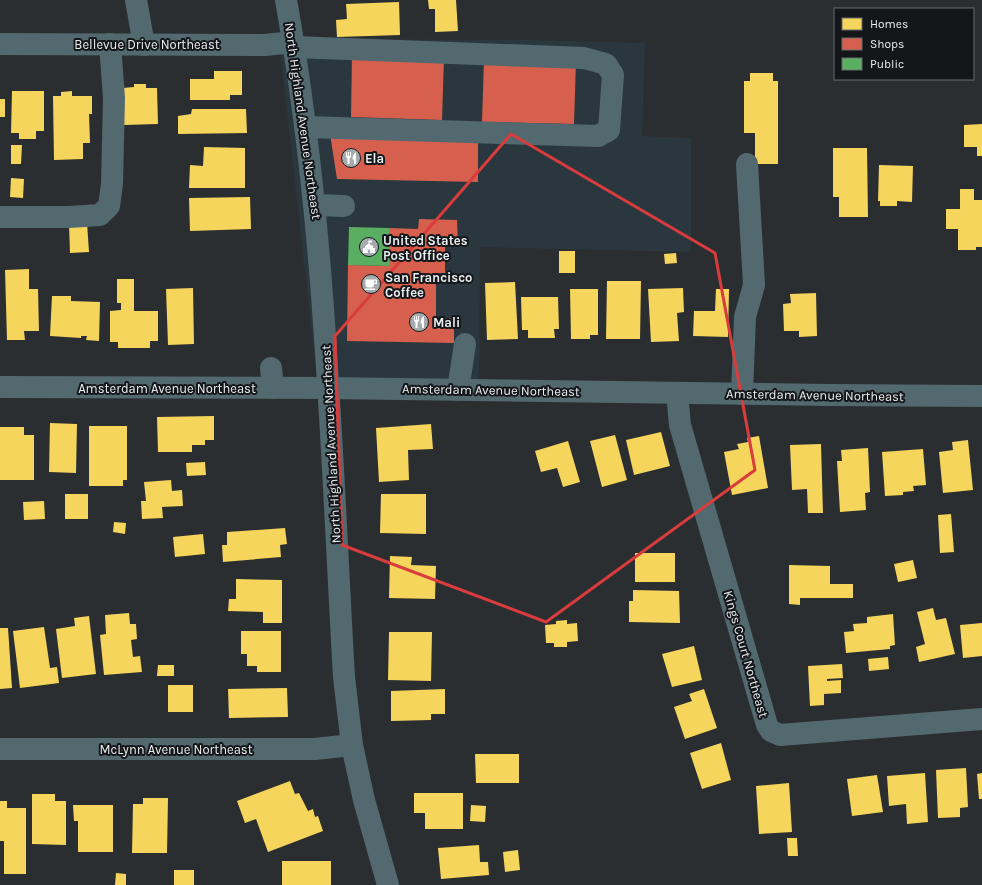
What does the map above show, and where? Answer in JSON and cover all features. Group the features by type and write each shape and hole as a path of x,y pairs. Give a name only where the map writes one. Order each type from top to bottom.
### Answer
{"street":[{"path":"136,0 144,44"},
{"name":"North Highland Avenue Northeast","path":"286,0 294,44 316,205 344,677 352,745 364,800 388,885"},
{"name":"Bellevue Drive Northeast","path":"0,44 294,44 584,58 606,64 613,75 609,130 598,136 305,127"},
{"path":"0,217 69,217 100,215 109,206 112,184 114,98 110,44"},
{"path":"742,394 745,317 754,285 748,164"},
{"path":"316,205 344,206"},
{"path":"458,390 465,344"},
{"name":"Amsterdam Avenue Northeast","path":"0,387 272,378 327,388 982,396"},
{"name":"Kings Court Northeast","path":"677,393 680,425 767,725 771,731 780,735 982,719"},
{"name":"McLynn Avenue Northeast","path":"0,749 315,749 352,745"}],"highlighted area":[{"path":"511,134 715,253 755,470 546,622 342,545 335,336"}],"shaded area":[{"path":"278,39 523,40 645,43 642,136 691,138 691,252 480,247 479,391 318,388"}],"building: Homes":[{"path":"428,0 456,0 458,31 435,32 435,9 429,9"},
{"path":"399,2 400,35 337,37 336,20 347,19 346,4"},
{"path":"214,71 242,71 242,95 230,95 230,100 190,100 190,79 214,79"},
{"path":"750,73 773,73 773,81 778,81 778,164 755,164 755,133 744,133 744,81 750,81"},
{"path":"134,84 146,84 146,88 157,88 158,124 124,125 123,88 134,87"},
{"path":"12,91 44,91 44,131 36,131 36,139 19,139 19,133 11,133"},
{"path":"72,91 72,96 92,96 92,114 89,114 90,143 83,143 83,159 54,160 53,96 61,96 61,92"},
{"path":"0,99 5,99 5,117 0,117"},
{"path":"192,109 246,109 247,133 178,134 178,116 191,114"},
{"path":"982,124 982,156 977,156 977,147 964,147 964,125"},
{"path":"11,145 22,145 21,164 11,164"},
{"path":"204,147 245,148 245,188 189,188 190,165 203,166"},
{"path":"833,148 867,148 868,217 839,217 839,197 833,197"},
{"path":"879,165 913,166 912,202 897,201 897,206 880,206 880,201 878,201"},
{"path":"11,178 24,179 23,198 10,197"},
{"path":"960,189 974,189 974,200 982,200 982,247 976,247 976,250 958,250 958,229 946,229 946,209 960,209"},
{"path":"250,197 251,229 190,231 189,198"},
{"path":"69,223 87,223 89,252 70,253"},
{"path":"559,251 575,251 575,273 559,273"},
{"path":"676,253 677,263 665,264 664,254"},
{"path":"29,269 29,289 38,289 39,331 24,331 25,340 7,340 5,270"},
{"path":"117,279 134,279 134,311 158,311 158,341 150,341 150,348 118,348 118,342 110,342 110,311 121,310 121,303 117,303"},
{"path":"607,281 641,281 640,339 606,339"},
{"path":"515,282 518,339 487,340 485,283"},
{"path":"193,288 194,344 168,345 166,289"},
{"path":"683,288 684,312 677,313 679,341 651,342 648,289"},
{"path":"570,289 598,289 598,335 590,335 590,339 571,339"},
{"path":"716,289 729,289 728,337 693,336 694,311 715,311"},
{"path":"816,293 817,336 799,337 799,331 784,331 783,304 791,303 790,294"},
{"path":"52,296 71,296 71,301 100,302 99,341 86,340 87,336 81,336 81,338 50,336"},
{"path":"521,297 558,297 559,329 554,329 555,338 528,338 528,330 522,330"},
{"path":"214,416 214,440 205,440 205,445 192,445 192,452 158,452 157,417"},
{"path":"50,423 77,424 76,473 49,472"},
{"path":"431,424 433,449 408,450 409,480 379,482 376,428"},
{"path":"89,426 127,426 127,480 123,480 123,486 89,486"},
{"path":"0,427 24,427 24,435 34,435 34,480 0,480"},
{"path":"661,432 670,466 634,475 626,440"},
{"path":"615,435 627,480 602,487 590,441"},
{"path":"759,436 768,488 732,495 724,452 739,449 737,444 748,442 747,438"},
{"path":"968,440 973,490 943,493 939,452 953,450 952,442"},
{"path":"568,441 580,482 563,487 557,468 541,472 535,451"},
{"path":"821,444 823,513 808,513 807,489 792,490 790,445"},
{"path":"868,448 870,492 865,493 866,510 840,512 837,461 842,461 841,450"},
{"path":"923,449 926,485 913,486 914,491 903,492 903,495 885,496 882,452"},
{"path":"205,462 206,475 187,476 186,463"},
{"path":"171,480 172,491 182,490 183,506 162,507 163,518 142,519 141,501 146,501 144,482"},
{"path":"65,494 88,494 88,519 65,519"},
{"path":"381,494 426,494 426,534 380,533"},
{"path":"44,501 45,519 24,520 23,502"},
{"path":"951,514 954,552 940,553 938,515"},
{"path":"114,522 126,523 125,534 113,532"},
{"path":"285,528 287,544 280,545 281,557 223,562 222,545 227,545 227,532"},
{"path":"203,534 205,554 175,557 173,537"},
{"path":"635,553 675,553 675,582 635,582"},
{"path":"390,556 412,557 411,565 436,566 435,599 389,598"},
{"path":"913,560 917,578 898,582 894,564"},
{"path":"789,565 830,566 830,584 853,584 853,598 800,598 800,605 789,604"},
{"path":"236,579 282,580 282,623 263,623 263,612 228,611 229,599 236,599"},
{"path":"633,590 679,591 680,623 629,622 629,601 633,601"},
{"path":"933,608 936,620 946,618 955,654 919,662 916,647 925,644 917,612"},
{"path":"129,613 130,624 136,624 137,639 131,640 133,657 140,656 142,672 104,675 100,635 106,634 105,615"},
{"path":"893,614 895,645 890,646 890,649 846,653 844,632 854,631 853,624 867,623 867,617"},
{"path":"89,616 96,674 62,678 56,629 75,626 74,618"},
{"path":"567,620 567,624 577,623 578,641 567,642 567,647 554,647 554,643 546,643 545,625 556,624 556,621"},
{"path":"982,623 982,656 963,658 960,625"},
{"path":"44,627 50,668 57,667 59,683 20,688 13,631"},
{"path":"0,628 8,628 12,688 0,689"},
{"path":"241,631 281,631 281,672 257,672 257,666 247,666 247,654 241,654"},
{"path":"389,632 432,632 431,681 388,680"},
{"path":"694,646 702,680 672,687 662,654"},
{"path":"888,657 889,669 869,671 868,659"},
{"path":"842,664 843,678 827,679 827,681 841,680 841,693 824,694 824,705 810,706 808,666"},
{"path":"158,665 174,665 174,676 157,676"},
{"path":"168,685 193,685 193,712 168,712"},
{"path":"287,688 288,717 229,718 228,689"},
{"path":"445,689 445,714 431,714 431,720 391,721 391,691"},
{"path":"704,689 717,728 685,739 674,707 692,701 689,694"},
{"path":"721,743 731,780 702,789 690,753"},
{"path":"475,754 519,754 519,783 476,783"},
{"path":"966,768 968,807 960,808 960,817 938,818 936,770"},
{"path":"925,773 928,822 907,824 906,804 889,806 887,776"},
{"path":"982,773 982,799 979,799 977,774"},
{"path":"877,775 883,812 852,816 847,779"},
{"path":"290,781 295,794 299,793 308,811 313,809 315,817 318,816 323,831 268,852 256,819 245,823 237,801"},
{"path":"789,783 792,832 759,834 756,786"},
{"path":"414,793 463,793 463,829 425,829 425,813 414,813"},
{"path":"32,794 55,794 55,801 66,801 66,845 32,844"},
{"path":"143,798 168,798 167,853 132,853 133,804 143,804"},
{"path":"0,801 7,801 7,808 26,808 26,874 4,874 4,841 0,841"},
{"path":"73,805 113,805 113,852 78,852 78,821 74,821"},
{"path":"471,805 486,806 485,822 470,821"},
{"path":"787,838 797,838 798,856 788,856"},
{"path":"479,845 480,862 488,862 489,875 441,879 438,848"},
{"path":"518,850 520,870 505,872 503,852"},
{"path":"282,861 331,861 331,885 282,885"},
{"path":"174,870 194,870 194,885 174,885"},
{"path":"116,873 126,874 126,885 115,885"}],"building: Shops":[{"path":"352,54 444,56 442,120 351,117"},
{"path":"484,58 576,61 574,124 482,122"},
{"path":"330,134 478,138 478,182 337,179"},
{"path":"419,219 457,220 458,243 445,243 445,273 436,273 436,318 454,318 454,343 347,341 348,265 389,266 389,228 418,229"}],"building: Public":[{"path":"349,227 389,228 389,266 348,265"}],"place":[{"name":"Ela","path":"351,158"},
{"name":"United States Post Office","path":"369,247"},
{"name":"San Francisco Coffee","path":"371,284"},
{"name":"Mali","path":"419,322"}]}
